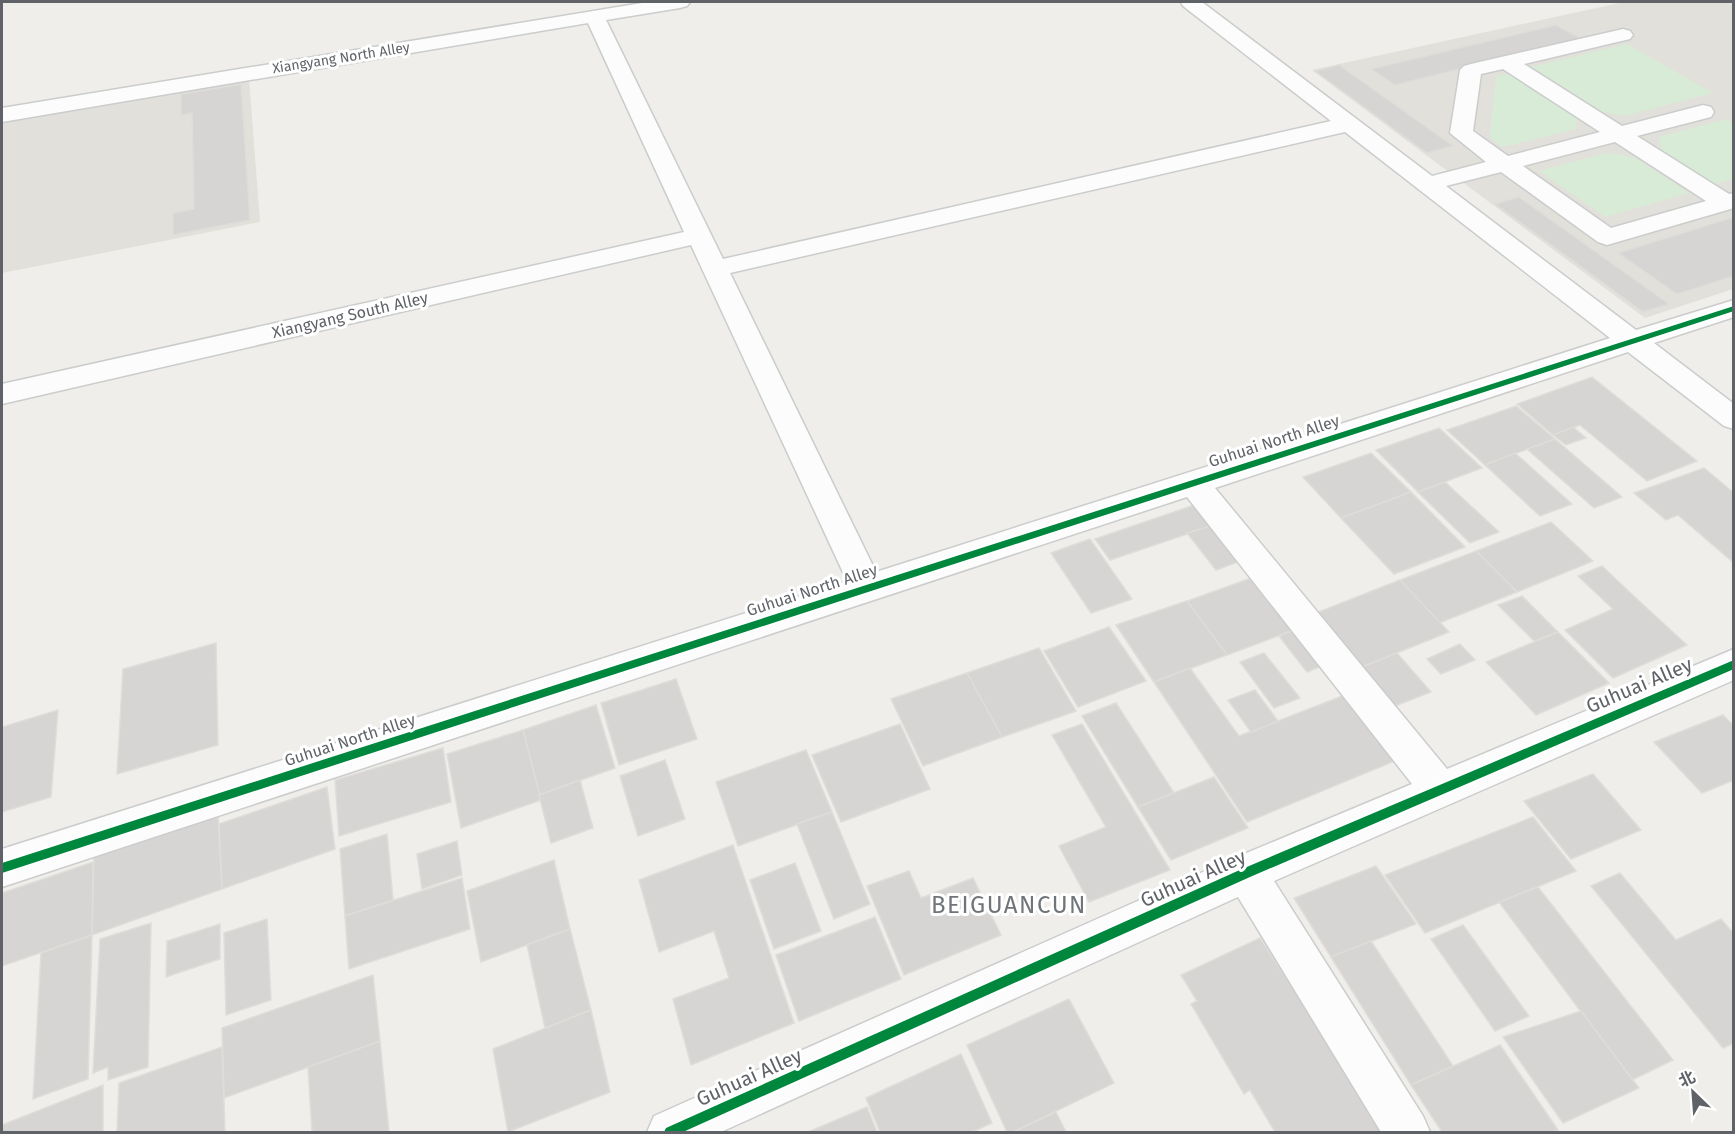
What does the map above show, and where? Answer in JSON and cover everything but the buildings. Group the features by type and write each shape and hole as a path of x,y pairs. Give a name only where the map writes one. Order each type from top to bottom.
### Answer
{"street":[{"name":"Xiangyang North Alley","path":"2,115 680,2"},
{"path":"1190,2 1734,419"},
{"path":"594,16 867,588"},
{"path":"1623,35 1471,70 1461,133 1607,237 1730,201"},
{"path":"1506,62 1730,201"},
{"path":"1428,184 1702,112"},
{"path":"715,269 1349,124"},
{"name":"Xiangyang South Alley","path":"2,394 699,236"},
{"name":"Guhuai North Alley","path":"2,868 1734,308"},
{"path":"1193,483 1440,790"},
{"name":"Guhuai Alley","path":"670,1132 1246,873 1734,664"},
{"path":"1246,873 1407,1132"}],"shaded area":[{"path":"1624,2 1733,2 1733,289 1645,318 1312,70"},
{"path":"249,79 260,222 2,273 2,120"}],"green space":[{"path":"1627,44 1713,93 1624,116 1603,112 1531,67"},
{"path":"1508,74 1577,118 1576,129 1502,147 1490,137 1496,76"},
{"path":"1726,119 1733,123 1733,179 1716,184 1662,150 1659,137"},
{"path":"1606,153 1635,157 1689,193 1605,217 1539,171"}],"cycle path":[{"path":"2,868 1734,308"},
{"path":"670,1132 1246,873 1734,664"}],"district":[{"name":"BEIGUANCUN","path":"1009,905"}]}
